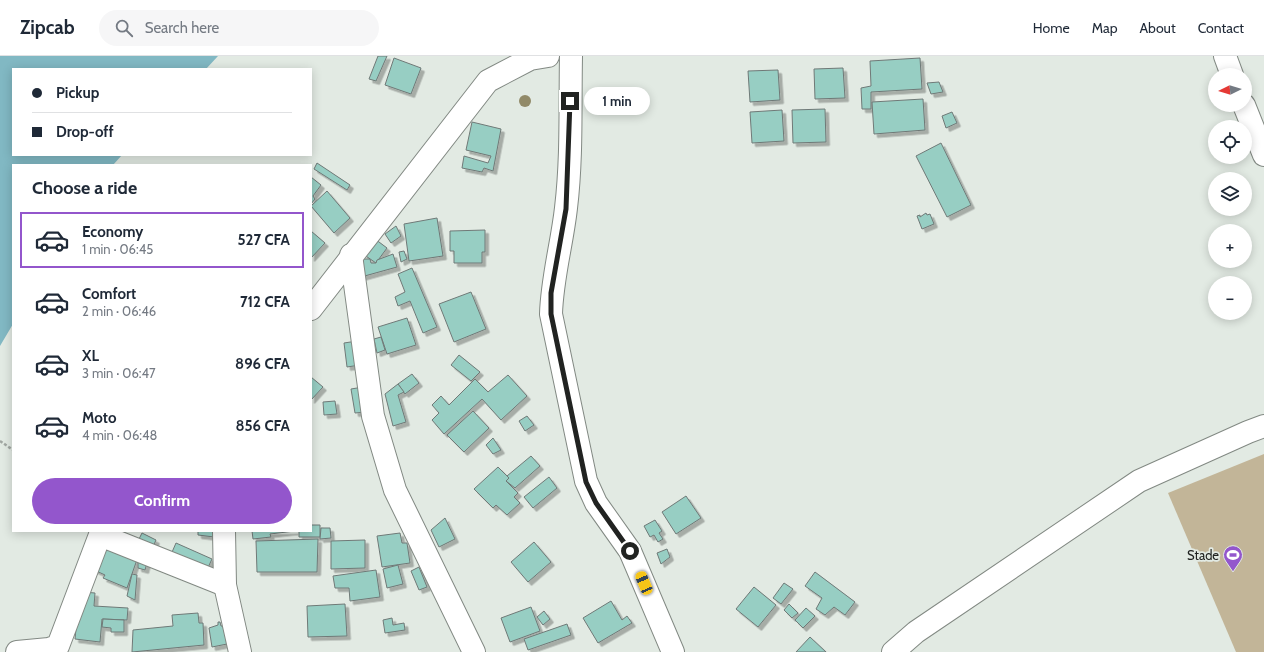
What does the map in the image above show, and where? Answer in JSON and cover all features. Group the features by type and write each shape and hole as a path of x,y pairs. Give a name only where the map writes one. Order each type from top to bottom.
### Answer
{"street":[{"path":"312,307 488,81 530,58 548,56"},
{"path":"572,56 567,195 551,293 551,314 586,482 596,503 630,551 673,652"},
{"path":"1225,56 1229,68"},
{"path":"1247,112 1264,155"},
{"path":"351,255 373,416 395,490 474,652"},
{"path":"893,652 916,632 1139,481 1264,426"},
{"path":"224,532 225,585 240,652"},
{"path":"17,652 49,649 58,646 100,535 225,585"}],"path":[{"path":"0,441 12,449"}],"shaded area":[{"name":"Stade","path":"1264,454 1264,652 1236,652 1168,493"}],"water":[{"path":"0,56 218,56 207,68 12,68 12,156 121,156 114,164 12,164 12,326 0,346"}],"building":[{"path":"378,56 387,56 376,81 369,79"},
{"path":"394,58 421,68 411,94 385,85"},
{"path":"920,58 922,89 871,92 871,109 862,109 861,88 871,86 870,61"},
{"path":"843,68 845,98 815,99 814,69"},
{"path":"778,70 780,100 750,102 748,71"},
{"path":"939,82 943,92 931,94 927,83"},
{"path":"923,99 925,130 874,134 872,102"},
{"path":"825,109 826,142 793,143 792,110"},
{"path":"782,110 784,141 752,143 750,112"},
{"path":"952,112 957,123 946,128 942,116"},
{"path":"472,122 501,129 493,171 484,168 482,172 462,168 464,156 488,163 491,156 466,150"},
{"path":"941,143 971,205 947,217 916,156"},
{"path":"317,163 350,185 347,190 314,169"},
{"path":"312,178 321,185 313,196 315,199 312,203"},
{"path":"327,191 350,218 334,233 312,207 312,205"},
{"path":"926,213 927,215 930,214 934,224 922,229 917,216 920,215 920,217"},
{"path":"437,218 443,256 409,261 404,224"},
{"path":"396,226 401,236 391,243 385,234"},
{"path":"485,230 485,252 482,252 482,263 454,263 454,251 450,251 450,231"},
{"path":"312,232 325,243 312,257"},
{"path":"375,239 387,248 376,263 363,254"},
{"path":"404,251 407,259 401,262 399,252"},
{"path":"393,254 397,267 361,277 361,259 370,259 371,263 376,263 377,260"},
{"path":"412,268 437,327 423,333 410,301 398,306 395,297 405,292 398,274"},
{"path":"471,292 486,329 454,342 439,304"},
{"path":"407,318 416,345 387,354 378,327"},
{"path":"381,337 385,350 377,353 374,339"},
{"path":"357,341 360,365 347,367 344,343"},
{"path":"459,355 480,372 471,381 451,365"},
{"path":"412,374 419,383 405,394 398,384"},
{"path":"508,375 527,396 501,420 482,399 444,434 432,420 439,413 432,405 441,396 449,405 475,379 488,392"},
{"path":"312,378 323,387 312,399"},
{"path":"398,384 404,392 398,395 406,422 393,426 385,394"},
{"path":"363,387 366,412 355,413 351,389"},
{"path":"335,401 337,414 324,415 323,402"},
{"path":"473,411 489,428 464,452 447,435"},
{"path":"527,416 534,425 525,431 519,421"},
{"path":"493,438 501,450 493,454 486,445"},
{"path":"531,456 540,466 515,488 506,481 509,478 507,476"},
{"path":"498,467 509,478 506,481 518,493 514,497 520,503 507,515 496,505 493,508 474,489"},
{"path":"549,477 557,488 533,508 524,497"},
{"path":"686,496 701,518 676,534 662,512"},
{"path":"445,518 455,539 439,547 431,530"},
{"path":"655,520 662,531 659,533 663,539 658,542 654,535 650,537 644,526"},
{"path":"312,525 320,525 320,537 299,537 299,532 312,532"},
{"path":"321,528 330,528 331,538 320,539"},
{"path":"198,532 214,532 214,537 198,535"},
{"path":"252,532 287,532 270,534 271,537 253,539"},
{"path":"142,533 156,540 151,551 137,543"},
{"path":"400,533 402,543 407,543 410,563 382,567 377,536"},
{"path":"318,539 317,572 257,572 256,541"},
{"path":"105,540 139,554 127,588 103,578 105,575 92,569"},
{"path":"365,540 365,568 331,569 331,541"},
{"path":"534,542 551,562 528,582 511,562"},
{"path":"176,543 212,559 205,574 169,559"},
{"path":"667,549 670,557 661,564 657,553"},
{"path":"138,557 148,559 145,570 138,568"},
{"path":"398,565 403,584 387,588 383,569"},
{"path":"419,567 427,587 419,590 411,571"},
{"path":"376,570 380,597 350,601 349,588 335,588 333,576"},
{"path":"815,572 855,602 845,615 834,607 825,615 816,609 822,598 805,586"},
{"path":"132,574 137,575 135,600 127,596"},
{"path":"784,583 793,589 781,604 773,598"},
{"path":"754,587 776,605 758,627 736,609"},
{"path":"83,592 95,593 94,606 128,608 127,620 102,619 100,642 75,639 77,618"},
{"path":"611,601 622,620 627,616 632,623 598,643 583,618"},
{"path":"345,604 347,636 308,637 307,606"},
{"path":"789,604 798,613 792,618 784,610"},
{"path":"531,607 540,631 510,642 501,618"},
{"path":"806,608 815,616 803,628 795,620"},
{"path":"544,611 550,619 543,625 537,617"},
{"path":"198,613 199,623 203,623 204,645 132,652 133,630 173,626 172,615"},
{"path":"392,618 393,625 404,623 405,630 385,633 383,620"},
{"path":"103,619 124,620 124,632 111,632 111,628 102,627"},
{"path":"218,622 220,622 221,626 223,626 227,644 212,647 209,628 218,625"},
{"path":"567,624 571,635 528,650 524,639"},
{"path":"810,637 826,652 796,652"}],"place":[{"name":"Stade","path":"1233,572"}],"route":[{"path":"570,101 569,175 566,209 551,293 551,314 586,482 596,503 630,551"}]}
